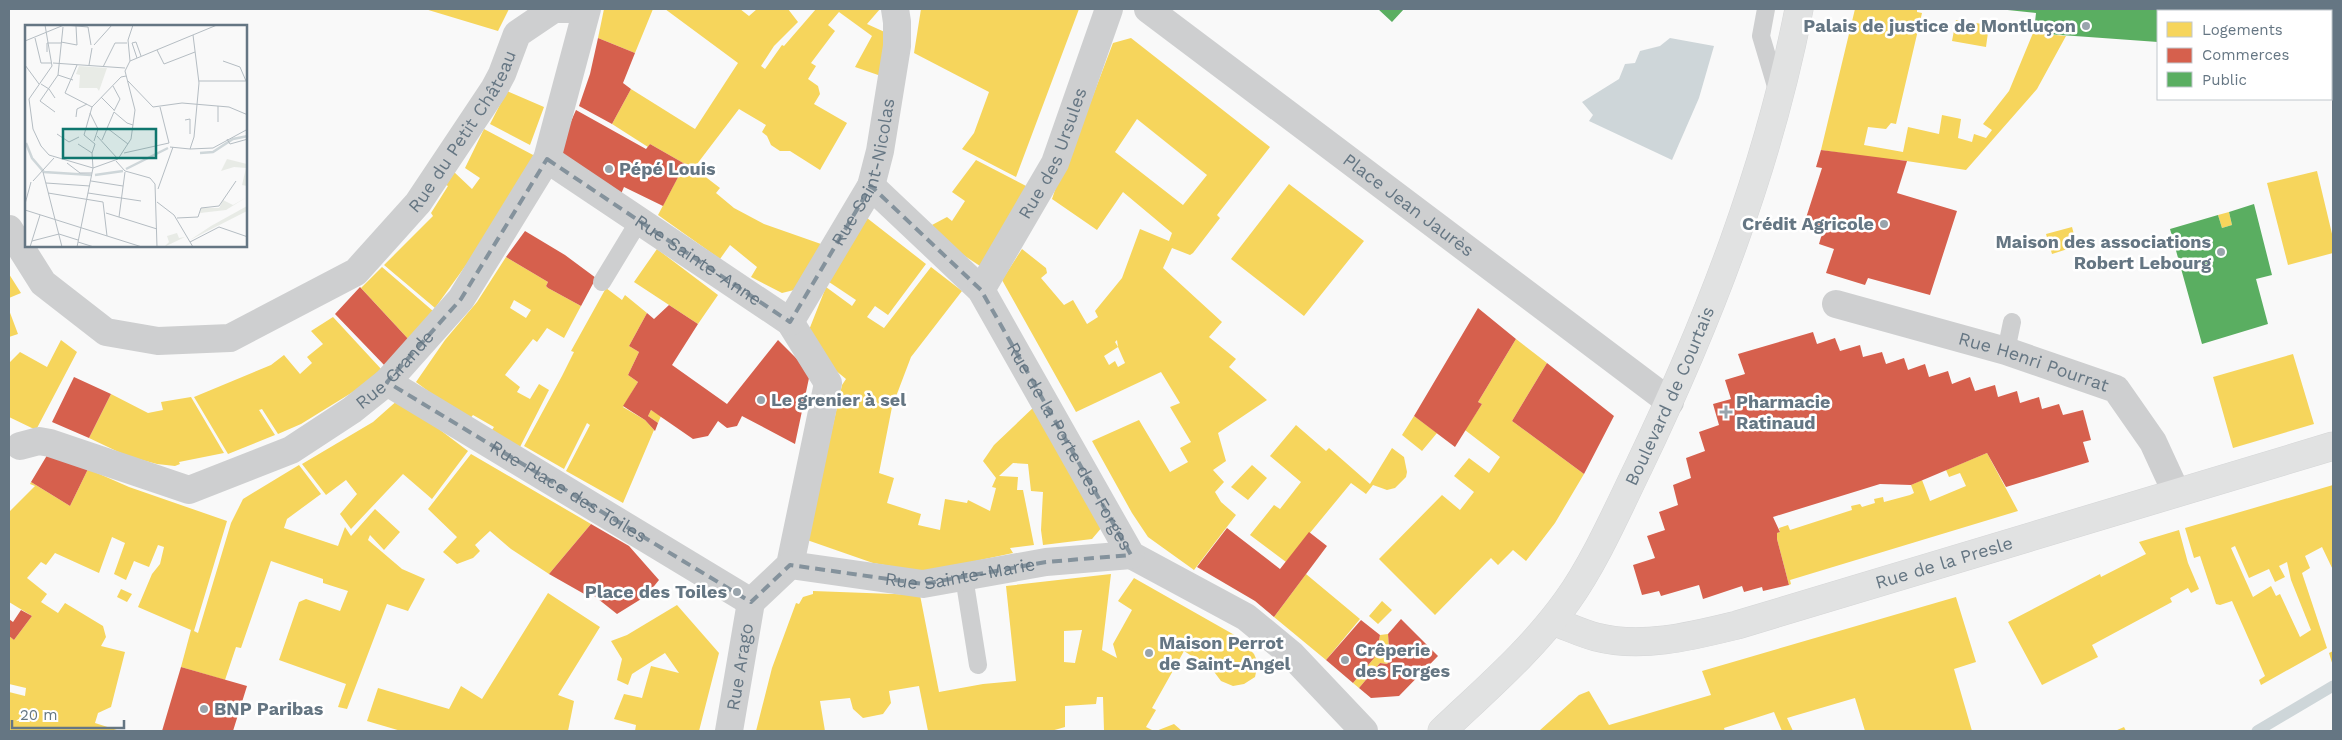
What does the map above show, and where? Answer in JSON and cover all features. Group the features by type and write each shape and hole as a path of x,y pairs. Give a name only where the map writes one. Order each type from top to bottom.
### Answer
{"main road":[{"name":"Boulevard de Courtais","path":"1442,731 1526,650 1552,620 1569,599 1609,527 1670,402 1701,329 1727,260 1779,97 1799,9"},
{"name":"Rue de la Presle","path":"1552,620 1596,637 1617,640 1684,638 1738,625 2333,446"}],"street":[{"name":"Rue du Petit Château","path":"9,229 43,283 106,332 158,341 230,338 356,272 418,202 494,89 518,34 554,9 573,9"},
{"name":"Rue Grande","path":"13,449 39,441 50,443 189,490 291,450 352,410 386,382 462,299 547,159 587,9"},
{"name":"Rue Saint-Nicolas","path":"790,322 871,186 880,151 897,46 895,9"},
{"name":"Rue des Ursules","path":"981,290 1055,163 1109,9"},
{"name":"Place Jean Jaurès","path":"1148,9 1670,402"},
{"name":"Rue Sainte-Anne","path":"547,159 790,322 828,383 790,564"},
{"name":"Rue de la Porte des Forges","path":"871,186 981,290 1131,555 1246,617 1291,654 1364,731"},
{"name":"Rue Henri Pourrat","path":"1836,304 2006,351 2116,388 2153,442 2176,492"},
{"name":"Rue Place des Toiles","path":"386,382 750,602"},
{"name":"Rue Sainte-Marie","path":"790,564 923,584 1046,562 1131,555"},
{"path":"750,602 790,564"},
{"name":"Rue Arago","path":"729,731 750,602"}],"lane":[{"path":"1766,9 1761,36 1779,97"},
{"path":"602,282 639,221"},
{"path":"2006,351 2012,322"},
{"path":"964,577 978,665"}],"highlighted area":[{"path":"547,159 790,322 871,186 981,290 1131,555 1046,562 923,584 790,565 751,602 387,382 461,299"}],"shaded area":[{"path":"1670,38 1714,46 1699,98 1672,160 1589,121 1593,115 1582,102 1619,79 1625,64 1635,63 1640,51 1660,46"}],"building: Logements":[{"path":"425,9 509,9 498,31"},
{"path":"604,9 653,9 635,53 598,38"},
{"path":"665,9 740,9 749,16 757,9 788,9 798,22 774,46 761,66 765,69 782,45 784,46 816,9 880,9 867,24 889,34 881,76 855,67 872,36 839,12 828,25 835,31 811,63 816,66 808,79 818,86 820,94 814,104 847,123 820,170 790,151 780,151 771,145 767,136 762,132 766,125 739,109 694,168 720,188 716,193 734,208 764,224 821,244 794,290 782,293 751,277 757,267 730,245 720,259 658,215 685,164 650,144 648,147 612,124 631,89 695,129 738,63"},
{"path":"921,9 1079,9 1016,177 962,149 974,133 989,92 914,53"},
{"path":"1855,9 1917,9 1917,12 1922,13 1896,124 1891,123 1886,129 1868,127 1864,145 1903,152 1908,127 1939,134 1942,115 1961,119 1958,138 1972,142 1974,134 1986,138 1992,130 1983,124 2009,91 2033,33 2066,36 2037,89 1966,170 1900,160 1900,162 1821,150"},
{"path":"1956,20 1989,25 1986,47 1952,41"},
{"path":"1131,38 1270,147 1217,215 1220,218 1193,253 1190,255 1172,248 1163,268 1222,322 1209,337 1236,359 1229,367 1267,400 1218,433 1226,461 1213,470 1224,482 1215,492 1221,502 1236,515 1194,570 1148,537 1132,513 1092,441 1139,420 1170,472 1188,462 1180,448 1191,442 1170,407 1180,403 1161,372 1076,412 1002,280 1022,249 1046,268 1047,273 1041,278 1064,305 1073,300 1087,324 1098,317 1095,311 1122,278 1140,229 1169,241 1172,233 1123,192 1097,230 1052,199 1067,154 1070,156 1113,43","holes":["1137,119 1207,175 1183,205 1115,152","1118,347 1125,363 1118,367 1115,361 1109,365 1104,356"]},
{"path":"507,91 544,107 530,145 490,124"},
{"path":"484,129 535,156 474,254 435,308 384,265 433,216 431,213 448,186 446,185 453,171 472,189 480,178 465,168"},
{"path":"976,160 1028,187 980,266 939,239 932,225 947,217 952,221 965,201 952,192"},
{"path":"2317,171 2333,238 2333,253 2288,265 2267,183"},
{"path":"1289,184 1364,241 1304,316 1231,259"},
{"path":"2229,212 2232,225 2222,228 2218,215"},
{"path":"867,218 926,264 888,315 875,306 867,317 884,328 931,267 962,291 911,357 892,407 879,473 894,478 887,503 921,514 918,525 940,530 945,499 967,503 968,500 990,511 996,488 992,487 996,478 983,461 994,445 1036,405 1103,526 1092,539 1043,545 1041,530 1043,492 1031,491 1028,464 1013,463 999,476 1018,477 1017,490 1023,490 1034,545 1010,548 1013,553 957,565 931,573 873,563 807,540 842,385 846,379 829,365 809,330 826,287 852,306 856,300 829,282"},
{"path":"2072,227 2077,246 2052,254 2046,234"},
{"path":"657,249 718,295 698,324 634,282"},
{"path":"506,257 548,282 546,286 548,288 581,306 564,338 547,328 537,342 533,339 505,375 520,387 517,392 530,399 539,384 549,390 520,447 490,433 494,427 473,415 468,421 416,382 445,340 477,302","holes":["514,300 531,310 526,318 510,308"]},
{"path":"382,267 433,311 411,342 361,288"},
{"path":"9,274 21,293 9,298"},
{"path":"606,288 622,300 625,295 647,313 629,346 639,352 628,375 638,382 623,407 645,420 654,430 623,503 566,471 590,425 587,423 564,469 524,446 574,352 571,351"},
{"path":"9,310 18,334 9,337"},
{"path":"333,317 382,370 361,387 301,424 278,434 262,409 259,410 275,435 228,454 194,397 271,365 284,355 300,374 312,363 307,357 323,344 311,331"},
{"path":"1516,339 1547,363 1512,421 1584,474 1555,523 1526,561 1513,550 1498,565 1491,558 1435,615 1379,559 1442,495 1460,510 1474,492 1454,476 1469,458 1489,473 1500,457 1465,430 1482,404 1478,402"},
{"path":"61,340 77,352 36,430 9,417 9,363 20,352 47,367"},
{"path":"2293,354 2314,424 2233,448 2213,377"},
{"path":"111,394 148,413 163,410 161,402 191,397 224,453 179,462 180,464 175,466 157,464 127,456 89,438"},
{"path":"399,399 468,451 432,499 403,474 351,529 340,514 357,494 346,480 326,495 302,464 373,422"},
{"path":"651,410 661,416 658,423 648,416"},
{"path":"1414,416 1437,433 1422,451 1402,435"},
{"path":"1296,425 1326,451 1329,448 1370,484 1392,448 1404,457 1407,472 1406,477 1395,488 1387,490 1373,485 1366,494 1351,483 1286,562 1250,535 1274,505 1280,509 1301,482 1270,456"},
{"path":"1987,453 2018,511 1790,580 1791,584 1789,585 1777,539 1777,533 1780,532 1779,528 1788,525 1790,530 1852,510 1851,506 1860,504 1862,507 1875,503 1874,499 1883,497 1884,502 1910,495 1914,493 1911,485 1922,480 1930,501 1966,486 1960,473 1949,477 1946,470"},
{"path":"471,454 591,524 549,574 511,549 490,531 475,545 480,551 473,558 457,564 443,552 457,537 428,509"},
{"path":"299,465 321,494 287,519 284,528 338,546 345,527 351,536 375,509 400,532 384,550 370,535 368,540 402,569 425,579 408,611 387,604 347,709 338,707 346,684 279,660 299,602 306,599 340,611 348,591 323,583 323,579 271,561 241,648 236,647 225,680 181,667 191,630 138,607 152,574 160,564 164,547 158,545 149,567 134,561 126,580 114,574 125,543 112,537 99,573 55,553 46,565 41,562 27,578 47,594 41,602 58,613 65,603 103,626 106,637 101,646 125,652 111,707 98,713 95,723 120,731 9,731 9,692 25,696 26,688 9,684 9,636 14,640 32,616 9,602 9,512 35,486 30,484 31,482 70,506 88,469 129,487 227,521 194,631 198,633 231,523 243,499"},
{"path":"1252,465 1267,478 1248,500 1231,487"},
{"path":"2333,485 2333,570 2322,547 2305,556 2310,568 2302,573 2327,648 2261,685 2259,680 2265,676 2232,601 2220,605 2216,604 2200,556 2194,558 2185,528","holes":["2235,546 2249,578 2269,569 2275,582 2285,577 2279,566 2287,562 2291,580 2311,630 2300,637 2280,594 2276,596 2271,586 2253,597 2231,548"]},
{"path":"2179,530 2188,563 2199,589 2191,593 2188,588 2170,598 2172,602 2092,645 2098,657 2042,685 2008,622 2100,574 2101,577 2146,554 2139,542"},
{"path":"1111,574 1102,650 1117,658 1113,644 1132,610 1118,601 1134,578 1238,637 1254,654 1258,663 1255,677 1244,684 1233,686 1221,681 1212,669 1184,651 1152,708 1156,710 1146,727 1154,731 1104,731 1103,697 1097,697 1096,704 1065,706 1065,727 1051,731 928,731 919,686 889,691 891,703 883,714 863,718 853,709 850,698 820,701 825,731 756,731 772,668 796,603 799,604 803,597 813,594 813,591 920,595 939,692 983,684 1016,681 1006,586","holes":["1082,630 1075,663 1064,662 1064,631"]},
{"path":"1306,574 1360,619 1326,660 1274,617"},
{"path":"121,589 132,594 127,602 117,597"},
{"path":"548,593 600,627 558,695 574,701 568,731 401,731 367,721 378,688 449,709 461,686 482,699"},
{"path":"1956,597 1976,662 1954,669 1972,731 1865,731 1855,698 1787,718 1793,731 1782,731 1774,712 1724,728 1725,731 1539,731 1579,695 1589,691 1609,725 1711,695 1702,671"},
{"path":"1382,601 1392,610 1378,624 1369,616"},
{"path":"677,605 719,653 699,731 635,731 636,725 614,719 624,694 642,698 651,666 679,673 665,653 632,674 628,685 617,680 622,659 611,641 627,635"},
{"path":"1388,634 1389,648 1395,654 1387,664 1380,663 1359,688 1353,683 1375,657 1373,656 1377,651 1380,635"},
{"path":"2333,651 2333,666 2329,653"},
{"path":"1174,724 1182,731 1156,731"},
{"path":"2124,727 2126,731 2115,731"}],"building: Commerces":[{"path":"598,38 635,53 623,83 631,89 612,124 579,106 590,74"},
{"name":"Pépé Louis","path":"576,110 646,149 650,144 685,164 663,206 624,187 621,194 558,151"},
{"name":"Crédit Agricole","path":"1821,150 1907,161 1897,193 1957,211 1930,295 1868,278 1865,285 1826,273 1834,249 1819,244 1824,227 1805,221 1822,168 1816,167"},
{"path":"525,231 565,255 596,278 581,306 548,288 546,286 548,282 506,257"},
{"path":"360,287 411,342 386,367 335,314"},
{"path":"669,305 698,324 672,365 727,404 778,340 802,364 809,378 795,444 742,416 737,426 727,428 718,421 708,436 693,439 651,410 648,416 658,423 655,431 645,420 623,406 638,382 628,375 639,352 629,346 647,313 654,319"},
{"path":"1478,308 1516,339 1478,402 1482,404 1455,447 1414,416"},
{"path":"1813,332 1817,344 1835,338 1840,351 1860,345 1863,357 1882,352 1886,364 1904,358 1908,370 1925,364 1929,377 1948,371 1952,384 1970,377 1975,391 1995,385 1998,397 2017,391 2020,403 2039,397 2042,409 2059,404 2063,415 2083,410 2091,440 2083,442 2089,462 2006,487 1987,453 1911,485 1880,484 1773,517 1780,532 1777,533 1777,539 1789,585 1763,591 1762,587 1744,592 1742,586 1703,599 1699,585 1661,596 1659,591 1642,595 1633,565 1655,558 1647,536 1665,530 1659,512 1678,505 1673,485 1691,478 1686,458 1705,451 1699,432 1719,425 1713,404 1731,399 1725,380 1745,374 1738,354"},
{"path":"1547,363 1614,416 1584,474 1512,421"},
{"path":"74,377 111,394 89,438 52,422"},
{"path":"49,452 88,469 70,506 31,482"},
{"path":"591,524 629,546 659,580 646,596 617,614 588,591 586,595 549,574"},
{"path":"1227,528 1280,569 1309,532 1327,546 1274,617 1255,601 1197,567"},
{"path":"21,610 32,616 14,640 9,636 9,619 13,622"},
{"path":"1401,619 1438,656 1399,696 1371,698 1359,688 1380,663 1387,664 1395,654 1389,648 1388,634"},
{"path":"1361,620 1380,635 1377,651 1373,656 1375,657 1353,683 1326,660"},
{"name":"BNP Paribas","path":"181,667 247,686 233,731 162,731"}],"building: Public":[{"path":"1378,9 1404,9 1392,22"},
{"name":"Palais de justice de Montluçon","path":"1998,9 2199,9 2157,10 2157,42 2013,30 2014,21 2035,22 2036,13"},
{"name":"Maison des associations Robert Lebourg","path":"2254,204 2272,275 2256,279 2268,324 2202,344 2170,229 2218,215 2222,228 2232,225 2229,212"}],"waterway":[{"path":"2257,731 2333,686"}],"place":[{"name":"Palais de justice de Montluçon","path":"2086,26"},
{"name":"Pépé Louis","path":"609,169"},
{"name":"Crédit Agricole","path":"1884,224"},
{"name":"Maison des associations Robert Lebourg","path":"2221,252"},
{"name":"Le grenier à sel","path":"761,400"},
{"name":"Pharmacie Ratinaud","path":"1726,412"},
{"name":"Place des Toiles","path":"737,592"},
{"name":"Maison Perrot de Saint-Angel","path":"1149,653"},
{"name":"Crêperie des Forges","path":"1345,660"},
{"name":"BNP Paribas","path":"204,709"}]}
